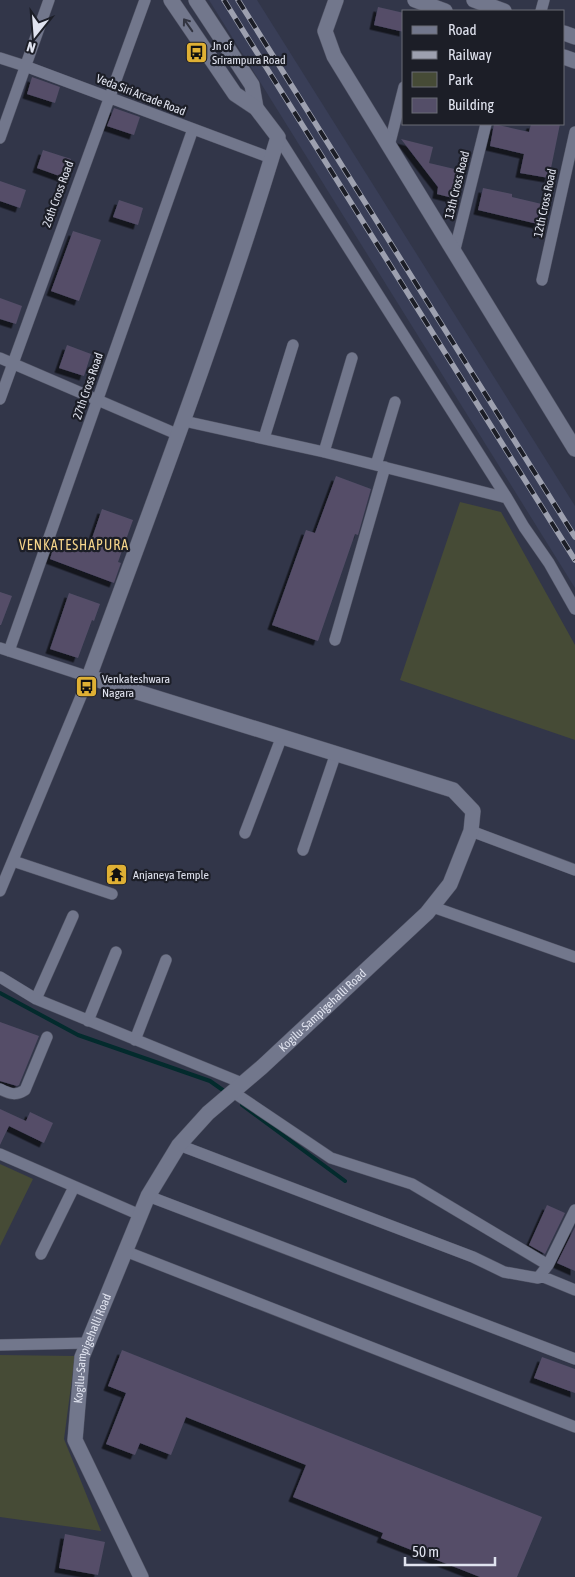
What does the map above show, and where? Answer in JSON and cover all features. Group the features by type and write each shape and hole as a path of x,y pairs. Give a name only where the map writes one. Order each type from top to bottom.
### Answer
{"street":[{"path":"0,138 48,0"},
{"name":"26th Cross Road","path":"0,399 145,0"},
{"path":"171,0 235,94 256,108 278,138 508,498 575,609"},
{"path":"196,0 252,85 256,108"},
{"path":"336,0 325,31 334,56 575,449"},
{"path":"477,1 501,10"},
{"path":"421,5 441,10"},
{"name":"Veda Siri Arcade Road","path":"0,58 271,158"},
{"path":"389,146 402,95"},
{"name":"13th Cross Road","path":"454,254 486,125"},
{"name":"27th Cross Road","path":"4,650 98,400 193,129"},
{"name":"12th Cross Road","path":"542,280 575,132"},
{"path":"0,891 89,677 181,428 278,138"},
{"path":"264,438 293,345"},
{"path":"0,358 98,400 181,428 264,438 508,498"},
{"path":"324,452 352,358"},
{"path":"334,640 395,402"},
{"path":"4,650 89,677"},
{"name":"Kogilu-Sampigehalli Road","path":"89,677 453,790 473,811 472,831 450,884 427,914 262,1067 208,1113 179,1144 148,1196 82,1357 75,1440 141,1577"},
{"path":"245,833 282,736"},
{"path":"303,850 336,753"},
{"path":"472,831 575,870"},
{"path":"13,861 112,894"},
{"path":"432,907 575,957"},
{"path":"36,999 73,916"},
{"path":"88,1021 116,952"},
{"path":"135,1040 166,960"},
{"path":"0,977 36,999 135,1040 233,1092 331,1158 412,1184 548,1266"},
{"path":"0,1090 18,1095 25,1090 48,1037"},
{"path":"179,1144 473,1257 504,1272 538,1278 548,1266 575,1210"},
{"path":"0,1154 140,1216"},
{"path":"41,1254 74,1187"},
{"path":"148,1196 575,1359"},
{"path":"126,1251 575,1426"},
{"path":"541,1276 575,1290"},
{"path":"0,1345 88,1343"}],"shaded area":[{"path":"209,0 257,0 575,506 575,588"}],"green space":[{"path":"460,502 501,512 575,645 575,740 400,680"},
{"path":"0,1164 33,1179 0,1246"},
{"path":"0,1355 75,1356 64,1439 101,1531 0,1517"}],"building":[{"path":"378,7 402,13 402,32 374,25"},
{"path":"32,77 60,87 55,103 27,94"},
{"path":"114,108 140,117 134,135 107,126"},
{"path":"494,125 529,132 531,125 560,125 549,178 520,173 524,154 490,146"},
{"path":"401,139 433,147 429,163 463,171 457,199 437,194 438,187"},
{"path":"43,150 71,159 65,178 37,168"},
{"path":"0,181 26,190 20,208 0,201"},
{"path":"483,188 512,194 512,197 546,205 542,225 478,210"},
{"path":"119,200 143,208 138,225 113,217"},
{"path":"73,231 101,240 79,301 51,291"},
{"path":"0,298 22,306 16,324 0,319"},
{"path":"67,345 91,354 84,376 59,368"},
{"path":"336,476 371,489 358,535 355,534 318,641 272,625 306,530 315,533"},
{"path":"102,509 133,520 118,562 121,563 114,583 50,559 56,539 88,550"},
{"path":"0,592 12,596 1,625 0,625"},
{"path":"69,593 100,604 78,658 50,649"},
{"path":"0,1022 39,1036 17,1086 0,1081"},
{"path":"0,1109 26,1121 30,1112 53,1123 44,1143 9,1126 0,1145"},
{"path":"547,1205 565,1213 545,1254 529,1245"},
{"path":"575,1227 575,1271 557,1263"},
{"path":"122,1350 542,1517 517,1577 480,1577 381,1538 383,1533 293,1497 306,1465 186,1417 171,1455 140,1443 135,1455 106,1444 126,1393 108,1386"},
{"path":"542,1357 575,1369 575,1393 534,1378"},
{"path":"65,1534 105,1542 98,1575 59,1568"}],"waterway":[{"path":"0,993 78,1035 210,1081 227,1093"},
{"path":"242,1105 345,1181"}],"railway":[{"path":"224,0 575,560"},
{"path":"238,0 575,537"}],"place":[{"name":"Jn of Srirampura Road","path":"196,53"},
{"name":"Venkateshwara Nagara","path":"86,686"},
{"name":"Anjaneya Temple","path":"117,875"}],"district":[{"name":"VENKATESHAPURA","path":"74,545"}]}
